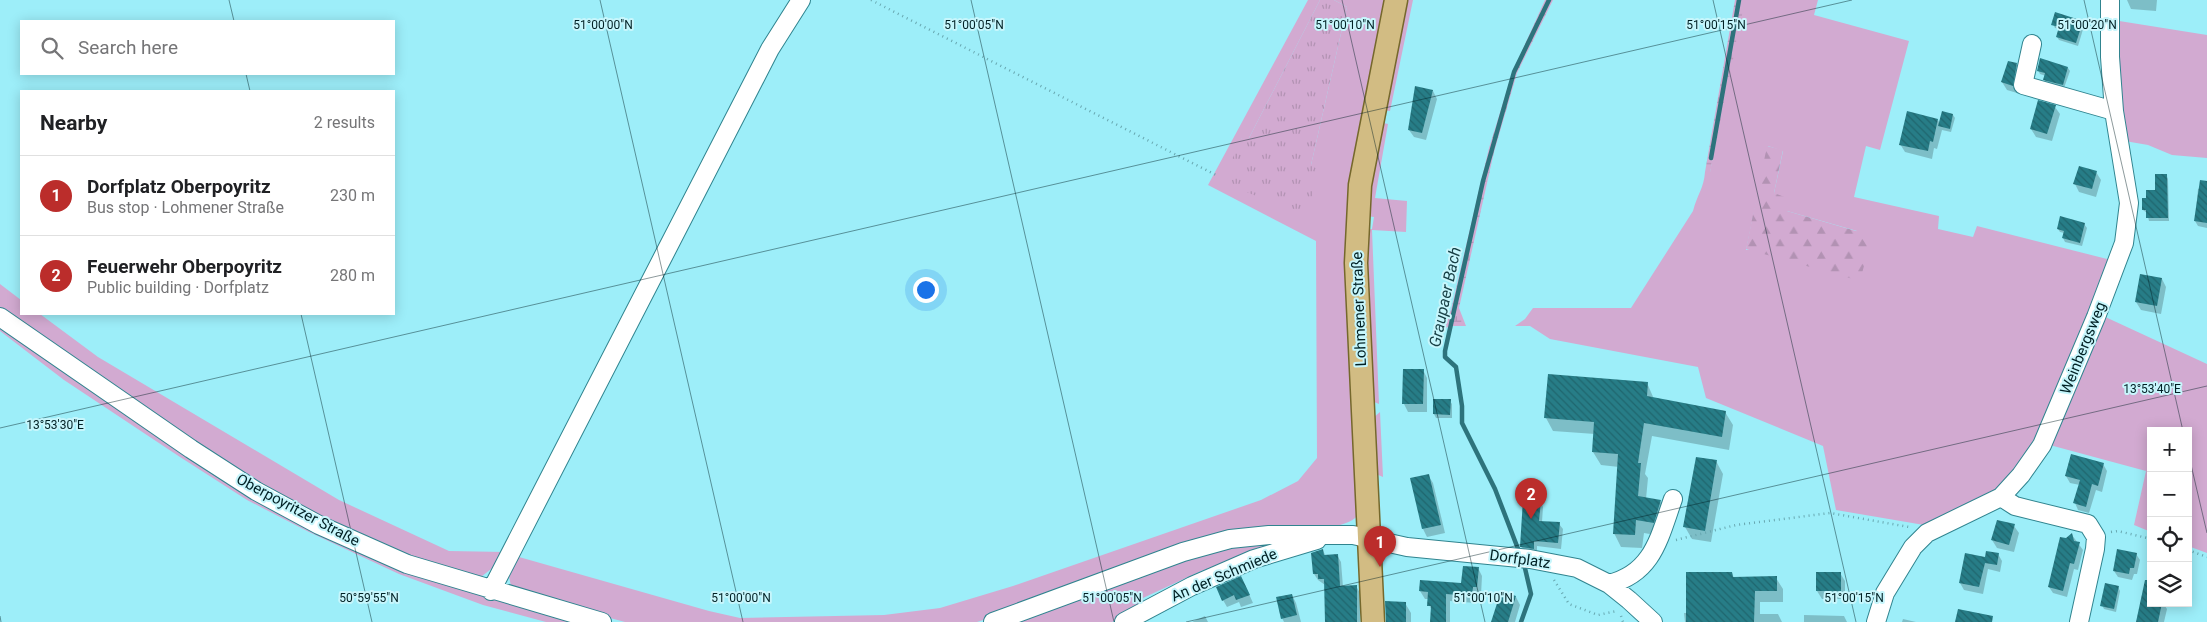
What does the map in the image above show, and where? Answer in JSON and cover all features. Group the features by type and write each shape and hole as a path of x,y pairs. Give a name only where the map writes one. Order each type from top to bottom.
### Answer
{"main road":[{"name":"Lohmener Straße","path":"1373,622 1356,263 1358,209 1364,160 1396,0"}],"street":[{"path":"491,591 765,57 801,0"},
{"name":"Weinbergsweg","path":"1876,622 1885,593 1913,547 1926,533 2000,497 2021,475 2042,445 2096,317 2124,243 2129,203 2114,111 2110,57 2110,0"},
{"path":"2032,44 2023,85 2114,111"},
{"name":"Oberpoyritzer Straße","path":"0,317 190,449 256,492 319,525 407,564 491,591 602,622"},
{"path":"2000,497 2015,506 2088,524 2096,537 2079,622"},
{"path":"1609,584 1623,581 1647,562 1656,547 1673,499"},
{"path":"993,622 1183,552 1230,539 1269,535 1353,535 1370,539"},
{"name":"An der Schmiede","path":"1124,622 1192,586 1254,559 1326,536"},
{"name":"Dorfplatz","path":"1370,539 1407,547 1528,560 1577,568 1609,584 1653,622"}],"path":[{"path":"871,0 1216,176"},
{"path":"1656,547 1736,525 1830,513 1914,528 1926,533"},
{"path":"2096,537 2102,533 2118,530 2147,538"},
{"path":"2192,551 2207,557"},
{"path":"1528,560 1569,604 1598,615 1618,611 1629,600"}],"green space":[{"path":"1308,0 1320,0 1249,138 1241,138 1311,165 1347,7 1334,0 1387,0 1366,109 1360,505 1357,516 1340,525 1328,527 1300,530 1266,530 977,622 625,622 558,604 511,586 508,572 512,555 709,611 740,618 884,615 940,608 1013,586 1261,500 1298,481 1317,458 1316,241 1208,185"},
{"path":"1320,0 1334,0 1347,7 1311,165 1322,172 1304,215 1221,182 1242,138 1249,138"},
{"path":"1404,0 1413,0 1390,111 1382,110"},
{"path":"1545,0 1553,0 1517,73 1494,152 1459,308 1466,326 1451,326 1440,330 1451,310 1489,148 1513,71"},
{"path":"1735,0 1743,0 1744,5 1710,173 1705,172"},
{"path":"1743,0 1818,0 1814,15 1909,41 1880,150 1866,146 1854,197 1939,216 1938,229 1973,237 1977,226 2111,260 2039,442 1995,493 1924,525 1836,510 1823,446 1706,398 1698,367 1550,339 1530,326 1515,326 1525,319 1533,308 1631,308 1693,211 1705,172 1710,172","holes":["1768,146 1783,151 1774,193 1787,211 1857,231 1746,250"]},
{"path":"2113,20 2207,35 2207,158 2172,155 2148,145 2125,141"},
{"path":"1379,122 1388,124 1375,198 1407,201 1406,232 1372,230 1379,404 1372,401 1365,230 1372,229 1374,217 1366,216"},
{"path":"1767,146 1783,150 1774,193 1787,198 1787,211 1856,231 1869,247 1860,281 1746,249"},
{"path":"0,284 20,299 20,315 41,315 98,357 339,500 449,551 505,552 495,566 477,580 411,558 323,521 257,486 0,309"},
{"path":"2101,315 2207,364 2207,553 2192,547 2192,427 2147,427 2147,530 2134,525 2146,471 2046,444"},
{"path":"0,324 318,529 584,622 546,622 483,605 399,574 309,532 247,500 64,380 0,331"},
{"path":"1380,412 1383,477 1376,474 1373,418"},
{"path":"1296,538 1201,571 1143,598 1143,606 1112,622 1007,622 1186,556 1233,546"}],"building":[{"path":"2055,12 2083,21 2076,43 2056,37 2059,27 2051,25"},
{"path":"2040,58 2068,67 2063,85 2043,80 2045,73 2037,71"},
{"path":"2008,61 2017,63 2013,86 2001,82"},
{"path":"1415,86 1433,90 1422,133 1408,130"},
{"path":"2038,100 2056,105 2047,134 2030,129"},
{"path":"1907,111 1938,119 1933,142 1930,141 1928,151 1899,145"},
{"path":"1942,111 1953,114 1950,129 1938,126"},
{"path":"2079,166 2097,171 2092,189 2073,184"},
{"path":"2155,174 2167,174 2168,218 2146,218 2146,210 2142,210 2142,198 2146,198 2146,190 2155,190"},
{"path":"2200,180 2207,181 2207,223 2194,221"},
{"path":"2060,216 2085,223 2080,243 2062,238 2064,231 2057,229"},
{"path":"2140,274 2162,278 2157,306 2135,302"},
{"path":"1403,369 1424,369 1423,404 1402,404"},
{"path":"1548,374 1648,382 1647,396 1726,411 1722,437 1644,423 1638,463 1641,463 1638,496 1661,500 1654,523 1636,520 1635,535 1613,534 1618,454 1592,452 1594,422 1544,418"},
{"path":"1433,399 1451,399 1450,415 1433,414"},
{"path":"2071,454 2104,463 2098,486 2092,484 2086,507 2073,503 2080,480 2065,476"},
{"path":"1696,457 1717,460 1705,531 1683,527"},
{"path":"1429,474 1441,525 1422,529 1410,478"},
{"path":"1523,499 1541,500 1539,521 1560,522 1558,543 1534,541 1534,549 1520,547"},
{"path":"1997,520 2015,524 2009,545 1991,540"},
{"path":"2072,533 2074,541 2080,542 2074,564 2070,563 2063,591 2048,587 2060,537 2066,538"},
{"path":"1323,549 1324,555 1338,554 1340,586 1357,585 1357,622 1325,622 1324,579 1318,579 1318,574 1313,574 1311,553"},
{"path":"2117,549 2137,553 2134,568 2130,568 2129,574 2113,571"},
{"path":"1986,551 1999,553 1997,565 1985,563 1979,587 1959,583 1965,553 1985,557"},
{"path":"1463,566 1479,567 1477,587 1473,587 1472,596 1446,594 1446,622 1430,622 1431,606 1427,606 1428,592 1419,591 1420,580 1461,583"},
{"path":"1686,572 1732,572 1733,577 1777,576 1777,591 1755,591 1754,622 1686,622"},
{"path":"1816,572 1841,572 1841,591 1816,591"},
{"path":"1241,576 1250,595 1236,600 1234,595 1222,601 1216,587"},
{"path":"2145,580 2147,580 2147,607 2161,607 2158,622 2136,622"},
{"path":"2105,583 2119,586 2114,609 2100,606"},
{"path":"1501,591 1516,596 1508,622 1491,622"},
{"path":"1292,594 1297,615 1281,619 1276,597"},
{"path":"1385,601 1406,602 1406,622 1386,622"},
{"path":"1958,609 1993,616 1992,622 1955,622"}],"waterway":[{"name":"Graupaer Bach","path":"1520,554 1495,489 1462,423 1462,406 1456,367 1445,357 1445,351 1483,181 1514,72 1549,0"},
{"path":"1711,158 1739,0"},
{"name":"Graupaer Bach","path":"1521,622 1531,594 1524,564"}],"place":[{"name":"Feuerwehr Oberpoyritz","path":"1531,519"},
{"name":"Dorfplatz Oberpoyritz","path":"1380,567"}]}
